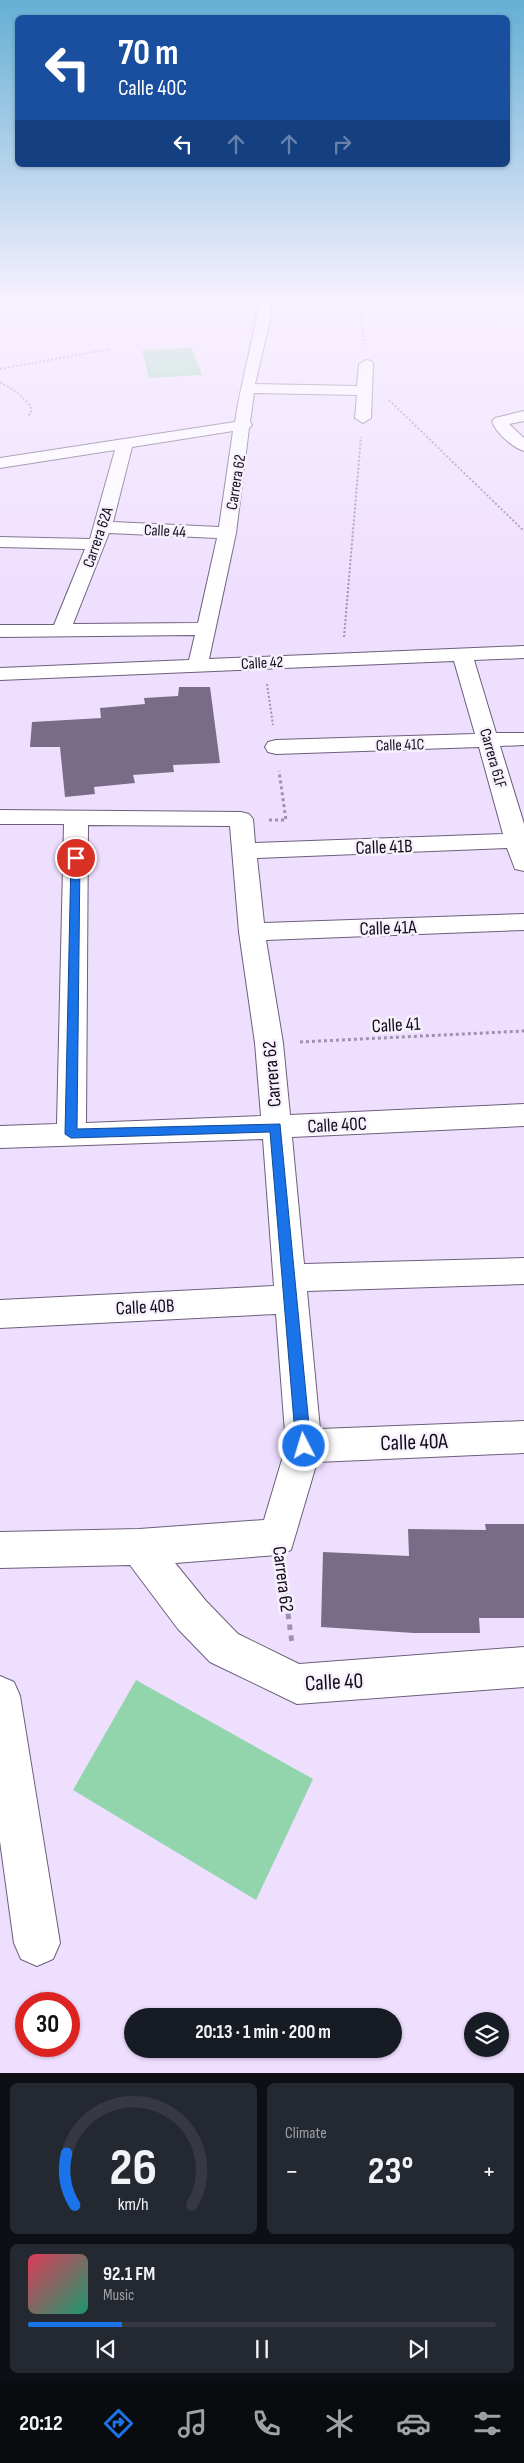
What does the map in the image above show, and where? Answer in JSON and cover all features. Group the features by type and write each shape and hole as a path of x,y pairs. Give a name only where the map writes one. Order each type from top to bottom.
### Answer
{"street":[{"name":"Carrera 62","path":"198,665 228,533 244,425 246,396"},
{"path":"363,418 365,396"},
{"path":"524,416 500,421 501,425 524,446"},
{"path":"0,480 5,462 244,425"},
{"name":"Carrera 62A","path":"62,629 103,527 125,443"},
{"name":"Calle 44","path":"103,527 228,533"},
{"path":"0,542 96,544"},
{"path":"0,631 206,629"},
{"name":"Calle 42","path":"0,674 198,665 352,650 462,653 524,652"},
{"name":"Carrera 61F","path":"462,653 488,741 521,841 524,864"},
{"name":"Calle 41C","path":"276,747 488,741 524,738"},
{"path":"0,817 76,818 71,1134"},
{"name":"Carrera 62","path":"76,818 241,819 252,932 269,1043 304,1446 278,1537"},
{"name":"Calle 41B","path":"244,851 521,841"},
{"name":"Calle 41A","path":"252,932 524,922"},
{"name":"Calle 40C","path":"0,1137 276,1127 524,1114"},
{"name":"Calle 40B","path":"0,1314 524,1271"},
{"name":"Calle 40A","path":"304,1446 524,1437"},
{"path":"0,1550 139,1546 278,1537"},
{"name":"Calle 40","path":"139,1546 192,1615 224,1648 297,1684 524,1667"},
{"path":"0,1696 36,1943"}],"path":[{"path":"21,396 31,406 31,413 27,417"},
{"path":"378,396 389,400 524,531"},
{"path":"352,650 363,418"},
{"name":"Calle 41","path":"269,1043 524,1031"},
{"name":"Carrera 62","path":"278,1537 297,1684"}],"green space":[{"path":"136,1680 313,1779 256,1900 73,1790"}],"building":[{"path":"179,687 210,687 220,763 173,765 174,772 133,775 135,783 94,787 95,794 65,797 60,747 30,747 32,722 101,718 100,708 145,704 144,698 178,696"},
{"path":"485,1524 524,1524 524,1618 479,1618 480,1633 414,1633 321,1627 323,1552 409,1556 408,1529 486,1530"}],"route":[{"path":"76,858 71,1134 276,1127 304,1446"}]}
